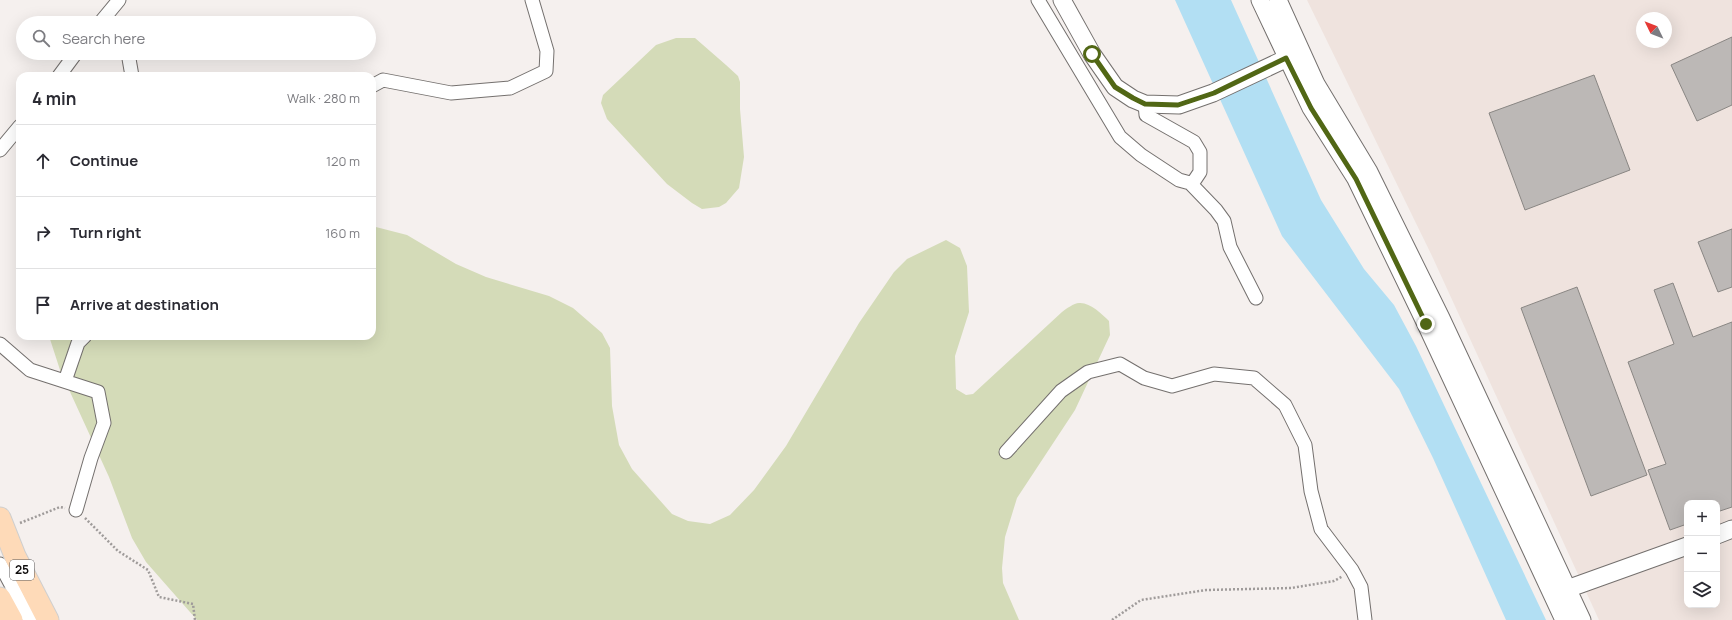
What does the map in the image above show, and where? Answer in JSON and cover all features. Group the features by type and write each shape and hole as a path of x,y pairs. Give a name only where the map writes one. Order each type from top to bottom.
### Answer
{"main road":[{"name":"25","path":"3,524 4,563 48,620"},
{"path":"0,598 12,620"}],"street":[{"path":"113,16 119,0"},
{"path":"376,84 383,80 451,93 510,88 546,72 547,51 532,0"},
{"path":"1038,0 1120,137 1141,154 1179,180 1190,183 1216,210 1224,221 1230,247 1256,298"},
{"path":"1062,0 1092,54 1115,87 1145,104 1178,105 1214,93 1302,51"},
{"path":"1260,0 1280,61 1356,179 1426,324 1564,620"},
{"path":"1278,0 1316,84 1369,172 1441,318 1582,620"},
{"path":"62,72 71,60"},
{"path":"129,60 131,72"},
{"path":"1145,104 1146,115 1194,142 1200,152 1200,172 1194,181 1190,183"},
{"path":"0,150 16,131"},
{"path":"65,381 78,343 81,340"},
{"path":"0,344 30,370 98,392 104,423 91,458 76,510"},
{"path":"1006,452 1061,392 1088,372 1120,364 1144,378 1172,386 1214,374 1254,378 1285,405 1305,445 1311,491 1320,529 1352,570 1361,587 1366,620"},
{"path":"1720,534 1732,529"},
{"path":"1567,589 1684,547"},
{"path":"4,563 30,620"}],"path":[{"path":"3,524 60,507 76,510 118,551 148,570 159,597 193,604 195,620"},
{"path":"1112,620 1141,600 1206,590 1299,587 1334,581 1352,570"}],"shaded area":[{"path":"1307,0 1732,0 1732,620 1599,620 1432,256"}],"green space":[{"path":"676,38 695,38 738,76 740,82 740,109 744,157 739,188 726,203 719,207 702,209 667,184 607,119 601,103 603,95 656,45"},
{"path":"376,227 407,235 456,264 486,277 549,296 573,308 602,333 610,348 612,406 619,445 632,469 672,514 688,521 710,524 730,515 754,490 786,446 859,323 894,272 907,259 946,240 960,248 967,266 969,312 955,356 956,389 966,395 973,394 1062,312 1072,305 1077,303 1087,304 1099,312 1109,321 1110,335 1075,410 1017,498 1005,537 1002,568 1003,583 1019,620 197,620 146,562 132,538 109,477 60,370 50,340 376,340"}],"water":[{"path":"1175,0 1231,0 1321,200 1364,269 1394,305 1416,346 1546,620 1506,620 1433,458 1399,389 1282,236"}],"building":[{"path":"1732,37 1732,105 1697,121 1671,65"},
{"path":"1594,75 1630,170 1525,210 1489,113"},
{"path":"1732,229 1732,287 1718,292 1698,242"},
{"path":"1673,283 1693,337 1732,322 1732,507 1720,511 1720,500 1684,500 1684,525 1670,530 1648,470 1666,464 1628,362 1674,344 1654,290"},
{"path":"1577,287 1647,475 1591,496 1521,308"}],"route":[{"path":"1092,54 1115,87 1133,98 1145,104 1178,105 1214,93 1286,58 1311,108 1356,179 1426,324"}]}
